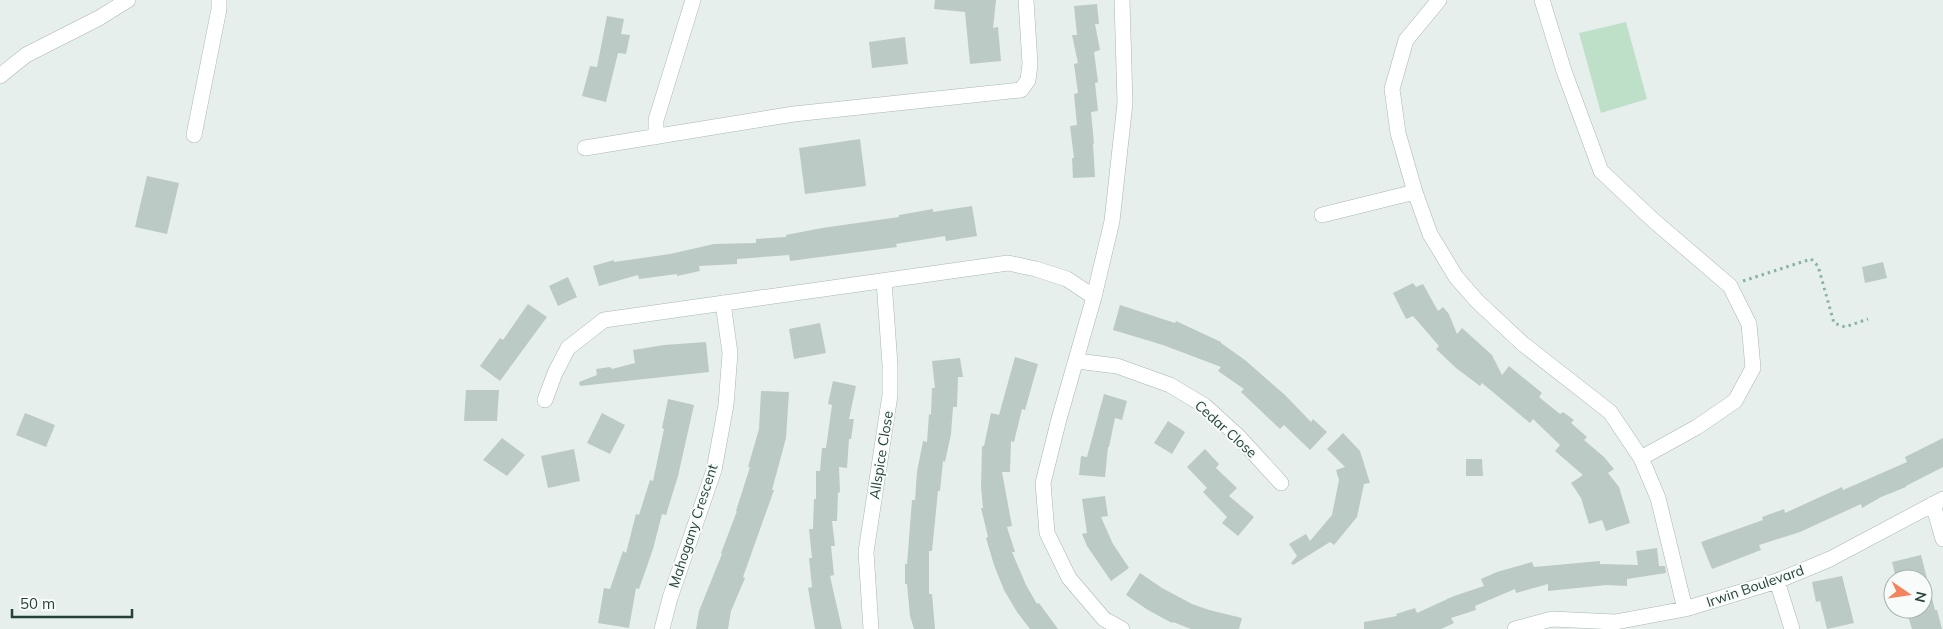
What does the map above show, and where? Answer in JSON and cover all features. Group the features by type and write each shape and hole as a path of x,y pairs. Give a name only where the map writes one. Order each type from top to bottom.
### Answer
{"street":[{"path":"0,76 26,55 99,18 128,0"},
{"path":"194,135 219,9 219,0"},
{"path":"656,137 656,120 693,0"},
{"path":"586,148 794,114 1021,90 1028,80 1030,64 1026,0"},
{"path":"1122,0 1125,103 1112,221 1094,297 1043,483 1047,533 1069,578 1104,619 1122,629"},
{"path":"1439,0 1406,40 1392,89 1398,133 1415,192 1430,234 1456,277 1478,301 1523,344 1610,412 1641,458 1658,498 1685,609"},
{"path":"1542,0 1564,71 1601,171 1653,220 1730,286 1749,324 1753,368 1735,401 1697,427 1641,458"},
{"path":"1322,215 1415,192"},
{"path":"545,400 555,373 568,348 604,320 1008,263 1036,269 1067,279 1094,297"},
{"name":"Allspice Close","path":"871,629 866,552 890,395 890,365 884,281"},
{"name":"Mahogany Crescent","path":"662,629 670,598 714,470 721,433 726,406 730,353 723,303"},
{"name":"Cedar Close","path":"1077,361 1117,366 1170,385 1205,406 1238,436 1282,483"},
{"path":"1938,501 1943,539"},
{"name":"Irwin Boulevard","path":"1515,629 1552,619 1616,625 1685,609 1777,581 1830,559 1938,501"},
{"path":"1777,581 1792,629"}],"path":[{"path":"1730,286 1811,258 1818,266 1834,323 1845,327 1868,319"}],"green space":[{"path":"1626,22 1647,99 1601,113 1579,33"}],"building":[{"path":"935,0 996,0 993,28 998,27 1001,61 970,64 965,12 934,9"},
{"path":"1097,4 1099,24 1095,24 1100,50 1094,52 1098,82 1095,83 1098,111 1091,112 1095,177 1073,178 1072,158 1074,158 1070,126 1077,125 1074,94 1078,93 1074,64 1078,63 1072,35 1077,35 1074,6"},
{"path":"607,16 624,19 621,34 630,35 626,54 618,53 606,102 582,96 590,66 597,67"},
{"path":"905,37 908,64 872,68 869,42"},
{"path":"860,139 866,186 805,194 799,148"},
{"path":"147,176 179,183 167,234 135,227"},
{"path":"972,206 977,236 946,241 945,236 896,244 897,247 790,261 789,255 737,259 737,264 699,266 700,271 677,276 677,274 639,279 638,275 599,286 593,266 614,260 614,262 670,254 714,244 756,243 756,239 786,237 786,235 822,228 899,217 899,215 933,209 933,212"},
{"path":"1883,262 1887,278 1865,283 1862,267"},
{"path":"568,277 577,297 558,306 549,286"},
{"path":"1413,283 1416,287 1423,284 1438,311 1443,307 1449,314 1457,334 1462,328 1492,355 1502,375 1509,366 1542,393 1539,397 1560,414 1563,412 1574,420 1571,423 1587,437 1584,440 1604,457 1614,469 1608,473 1619,487 1630,523 1606,531 1602,520 1589,524 1581,498 1571,483 1583,475 1555,451 1560,445 1533,419 1530,423 1482,383 1480,386 1456,368 1436,349 1439,346 1413,316 1406,319 1393,293"},
{"path":"528,304 547,317 500,381 480,366 500,338 503,340"},
{"path":"1120,305 1175,323 1176,321 1221,342 1285,395 1311,422 1313,419 1327,432 1310,450 1284,425 1280,429 1241,392 1244,389 1218,371 1221,367 1163,345 1113,330"},
{"path":"820,323 826,353 794,359 789,329"},
{"path":"706,342 709,372 580,386 579,382 597,375 596,369 610,367 612,369 635,363 633,350 664,345"},
{"path":"1015,357 1038,364 1025,410 1022,409 1014,442 1011,441 1010,472 1002,472 1012,526 1007,527 1015,552 1012,552 1026,585 1037,604 1039,603 1058,629 1030,629 1017,612 1004,590 994,565 986,538 988,537 981,508 983,508 981,487 982,446 984,446 991,413 999,415"},
{"path":"960,358 963,377 958,377 957,407 953,407 951,434 945,462 943,461 940,491 938,491 932,551 929,551 929,594 932,594 935,629 914,629 910,616 907,584 905,584 905,564 907,564 912,500 915,500 917,472 923,441 927,442 932,388 935,388 932,361"},
{"path":"833,381 856,386 849,419 854,419 851,439 849,439 847,468 839,467 840,492 838,493 837,521 832,521 835,546 831,546 834,575 830,576 842,629 815,629 808,588 812,587 809,529 813,529 816,471 820,471 822,448 826,448 832,405 828,404"},
{"path":"466,390 499,390 497,421 464,421"},
{"path":"761,391 789,392 786,438 772,490 774,490 743,577 745,578 731,611 728,629 696,629 699,611 722,554 750,467 748,467 759,429"},
{"path":"1104,394 1127,401 1122,420 1115,418 1108,447 1105,477 1079,475 1081,456 1087,457"},
{"path":"668,399 694,405 678,476 666,515 662,514 653,549 639,589 636,588 629,628 598,623 604,588 610,589 623,551 626,553 636,514 639,515 650,480 653,481"},
{"path":"25,413 55,425 46,447 16,435"},
{"path":"602,413 625,425 610,454 587,443"},
{"path":"1168,421 1185,432 1172,454 1154,443"},
{"path":"1343,433 1360,451 1370,483 1364,484 1357,517 1334,545 1330,542 1293,565 1291,563 1297,556 1289,544 1306,534 1310,541 1332,515 1339,480 1336,470 1345,467 1327,449"},
{"path":"502,438 525,455 507,476 483,460"},
{"path":"1943,438 1943,467 1862,508 1861,504 1800,532 1759,545 1761,550 1712,569 1701,542 1763,520 1762,517 1784,509 1785,513 1842,487 1843,490 1907,462 1905,457"},
{"path":"574,449 580,481 548,488 541,456"},
{"path":"1205,449 1219,464 1216,468 1237,488 1229,496 1254,517 1238,536 1222,523 1227,517 1203,492 1207,488 1187,467"},
{"path":"1466,459 1482,459 1483,476 1466,476"},
{"path":"1105,496 1108,516 1101,517 1113,544 1129,568 1111,581 1087,546 1082,534 1087,533 1082,499"},
{"path":"1657,548 1659,566 1665,566 1666,573 1627,579 1627,586 1606,585 1548,591 1548,584 1516,593 1515,589 1475,606 1476,610 1451,618 1454,623 1441,629 1364,629 1364,622 1397,616 1396,614 1415,608 1417,613 1454,596 1484,586 1481,579 1497,572 1532,562 1534,567 1600,561 1600,564 1638,565 1636,551"},
{"path":"1921,555 1925,569 1894,569 1892,562"},
{"path":"1140,573 1162,588 1192,604 1242,618 1239,629 1191,629 1172,623 1148,610 1126,595"},
{"path":"1842,576 1854,623 1827,629 1820,601 1816,602 1812,582"},
{"path":"1933,602 1942,629 1912,629 1909,619 1933,619"}]}
